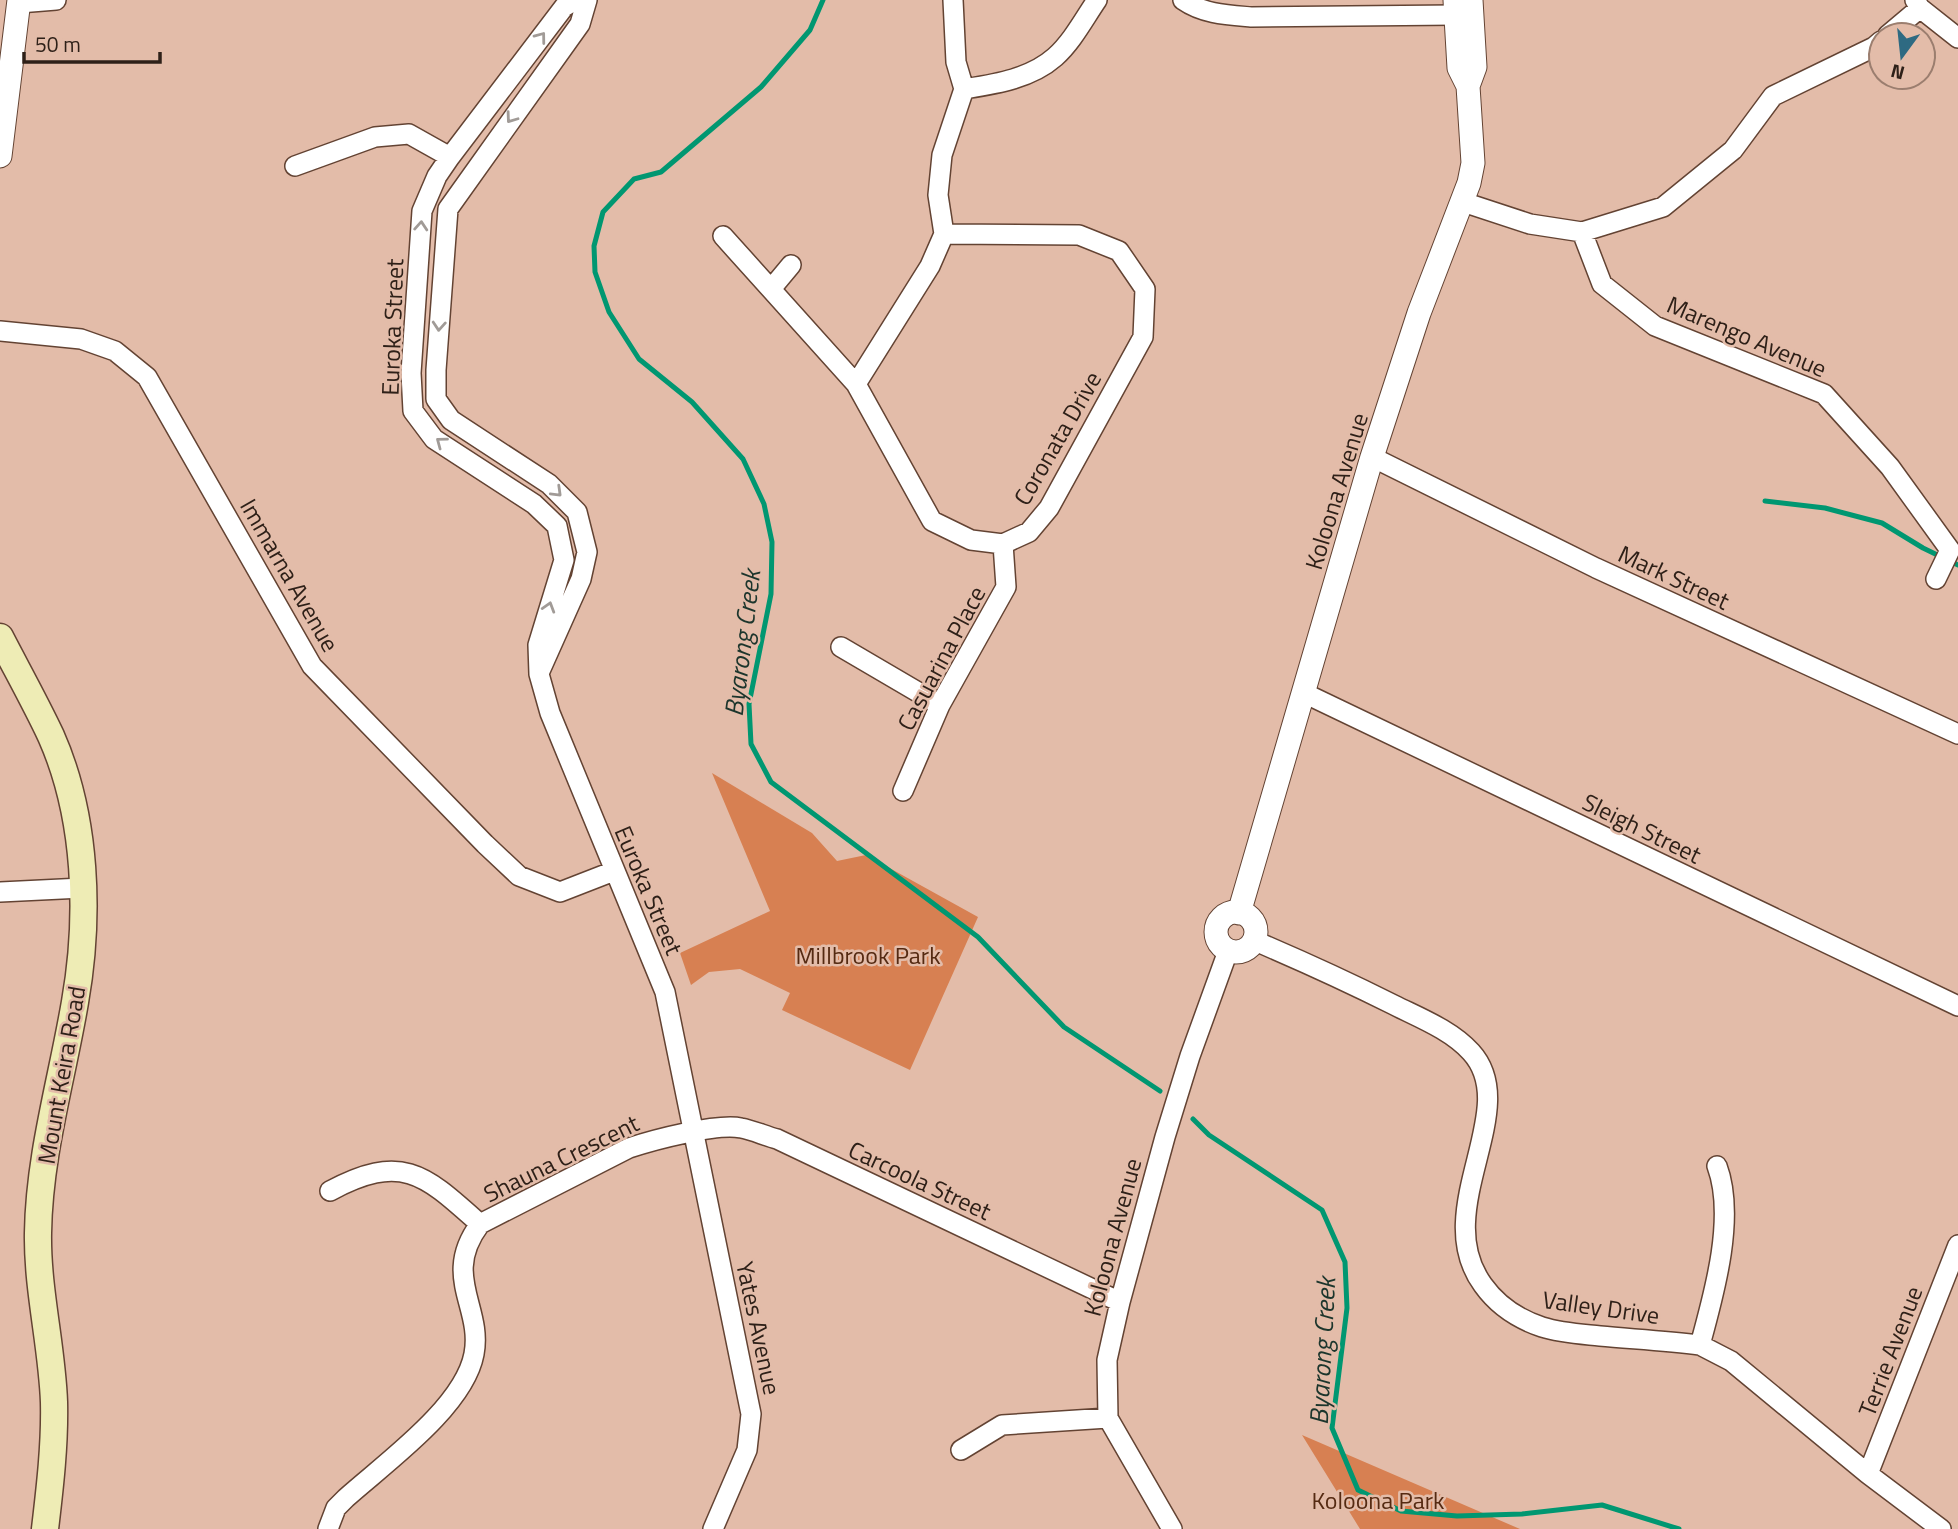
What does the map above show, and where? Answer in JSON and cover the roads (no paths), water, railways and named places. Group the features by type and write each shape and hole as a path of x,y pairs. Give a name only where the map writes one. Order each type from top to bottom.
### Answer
{"main road":[{"name":"Mount Keira Road","path":"0,637 52,738 68,785 77,835 82,888 82,948 76,1000 51,1121 39,1205 38,1235 54,1401 53,1451 45,1529"}],"street":[{"path":"0,156 5,69 19,2 56,0"},
{"name":"Euroka Street","path":"575,0 564,7 450,157 437,176 422,211 411,373 413,411 434,439 534,504 557,526 564,560 538,645 539,674 550,713 665,992 693,1132"},
{"name":"Euroka Street","path":"539,674 582,579 587,552 577,512 549,484 451,420 436,399 436,370 448,209 580,24 587,0"},
{"path":"856,384 930,266 944,234 938,195 942,155 964,89 956,62 953,0"},
{"path":"964,89 999,84 1031,72 1055,57 1097,0"},
{"path":"1183,0 1194,8 1223,15 1251,17 1460,5"},
{"path":"1902,21 1918,4 1958,38"},
{"name":"Koloona Avenue","path":"1239,913 1372,457 1419,313 1462,202 1473,163 1468,86 1475,67 1460,5"},
{"path":"1462,202 1530,224 1582,232 1663,207 1733,150 1773,96 1867,50"},
{"path":"295,166 375,137 409,134 450,157"},
{"name":"Marengo Avenue","path":"1582,232 1602,284 1655,326 1825,394 1890,467 1954,550 1936,579"},
{"name":"Coronata Drive","path":"944,234 1079,234 1119,251 1145,289 1143,337 1049,508 1029,532 1003,544"},
{"path":"723,236 856,384 932,521 971,540 1003,544"},
{"path":"771,289 791,265"},
{"name":"Immarna Avenue","path":"0,331 81,339 115,351 147,377 312,666 519,876 560,892 614,871"},
{"name":"Mark Street","path":"1372,457 1596,568 1958,734"},
{"name":"Casuarina Place","path":"904,792 940,705 1006,587 1003,544"},
{"path":"841,647 940,705"},
{"name":"Sleigh Street","path":"1304,693 1958,1006"},
{"path":"0,892 82,888"},
{"path":"1239,913 1254,922 1255,941 1241,952 1228,951 1218,941 1217,929 1226,916 1239,913"},
{"name":"Valley Drive","path":"1255,941 1326,971 1441,1028 1472,1052 1485,1078 1487,1109 1466,1202 1465,1241 1475,1275 1495,1301 1523,1320 1544,1328 1700,1345 1731,1362 1868,1474 1941,1529"},
{"name":"Koloona Avenue","path":"1172,1529 1108,1418 1107,1360 1120,1302 1190,1056 1228,951"},
{"name":"Carcoola Street","path":"693,1132 738,1127 777,1139 1120,1302"},
{"name":"Shauna Crescent","path":"328,1529 336,1508 438,1415 462,1385 474,1354 475,1340 464,1292 464,1268 468,1245 480,1224 629,1148 648,1141 693,1132"},
{"name":"Yates Avenue","path":"693,1132 751,1414 747,1450 713,1529"},
{"path":"1700,1345 1714,1295 1726,1205 1724,1184 1717,1166"},
{"path":"330,1191 360,1176 404,1171 432,1183 480,1224"},
{"name":"Terrie Avenue","path":"1868,1474 1958,1245"},
{"path":"961,1450 1002,1425 1108,1418"}],"waterway":[{"name":"Byarong Creek","path":"823,0 810,30 761,87 661,172 634,179 603,212 594,246 595,272 609,312 639,359 692,402 743,459 764,504 772,542 771,594 749,704 751,744 771,782 978,937 1064,1027 1160,1091"},
{"path":"1765,501 1825,508 1882,523 1958,565"},
{"name":"Byarong Creek","path":"1193,1119 1209,1135 1322,1210 1345,1262 1347,1308 1332,1428 1358,1490 1401,1511 1457,1516 1522,1514 1602,1505 1679,1529"}],"park label":[{"name":"Millbrook Park","path":"868,955"},
{"name":"Koloona Park","path":"1378,1500"}]}
